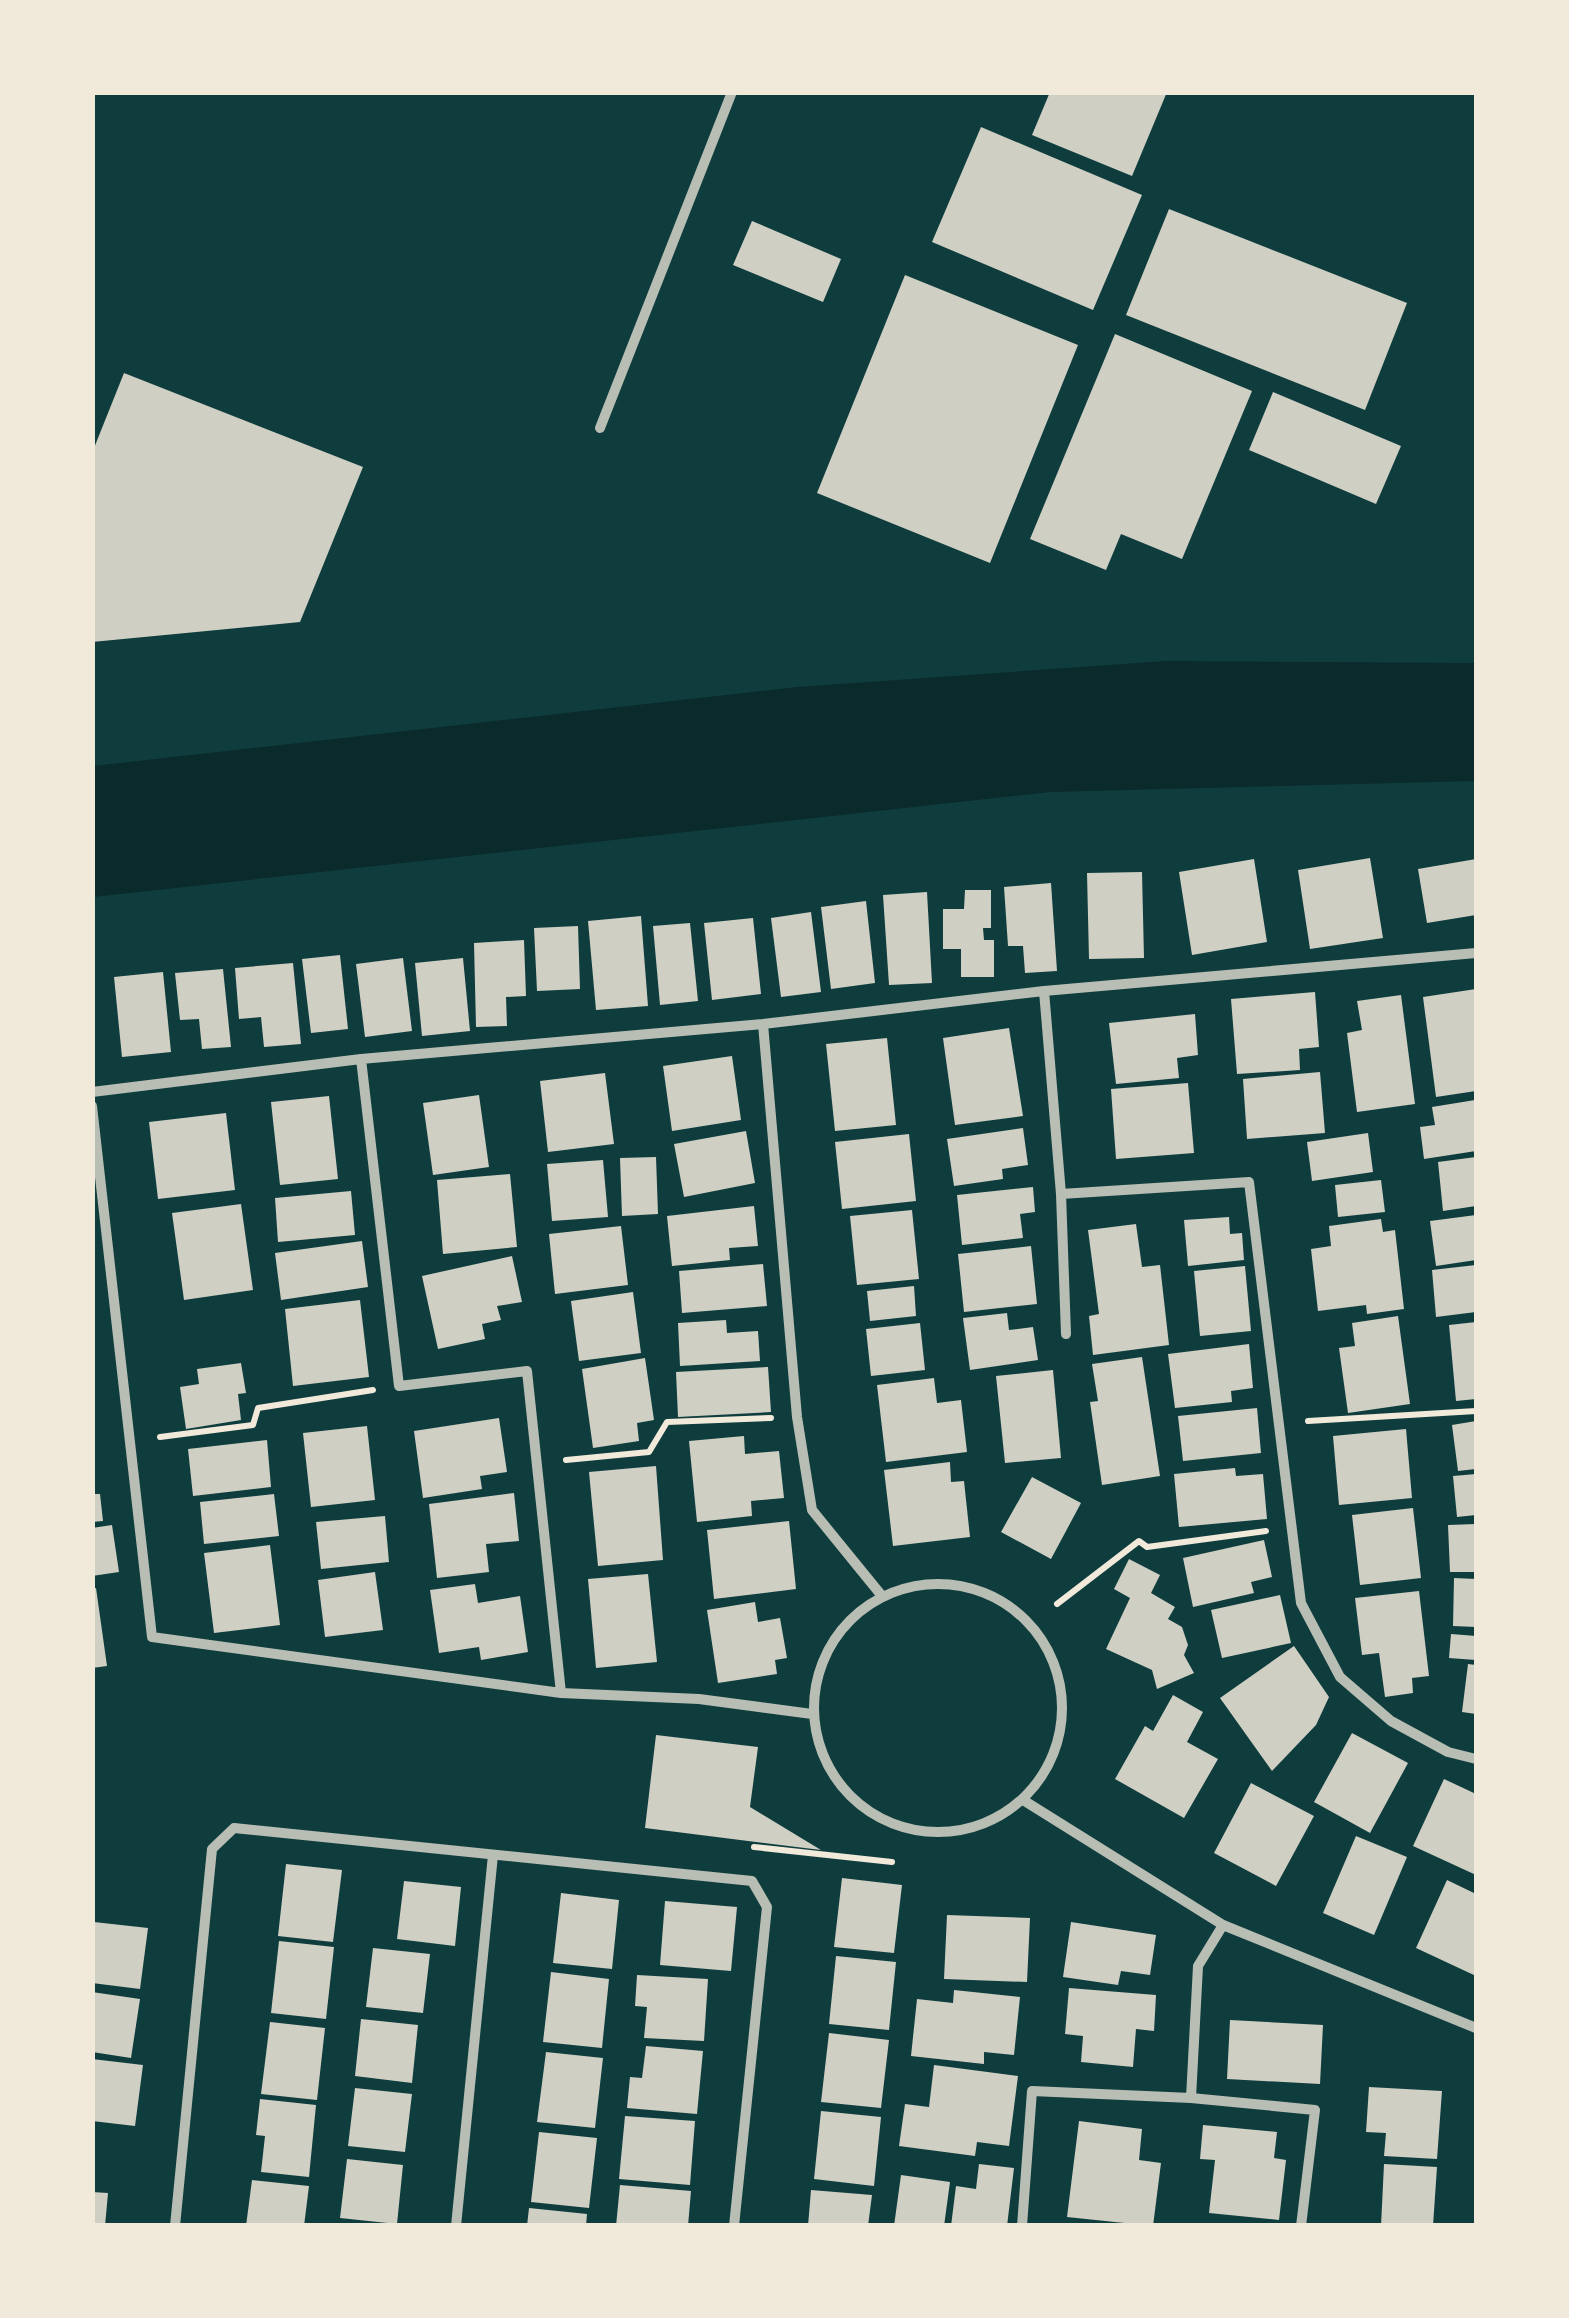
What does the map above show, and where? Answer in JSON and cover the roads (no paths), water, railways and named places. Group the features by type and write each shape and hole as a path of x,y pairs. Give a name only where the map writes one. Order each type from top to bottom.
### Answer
{"street":[{"path":"600,428 732,92"},
{"path":"92,1092 361,1058 763,1024 1044,991 1476,953"},
{"path":"1044,991 1066,1334"},
{"path":"763,1024 798,1417 812,1510 882,1596"},
{"path":"361,1058 399,1386 527,1371 561,1693"},
{"path":"92,1106 152,1637 561,1693 699,1699 812,1714"},
{"path":"1060,1194 1250,1182 1301,1603 1340,1677 1391,1721 1448,1752 1476,1759"},
{"path":"945,1582 986,1592 1020,1613 1047,1646 1061,1685 1061,1727 1048,1766 1023,1800 989,1822 950,1833 909,1830 872,1815 842,1788 821,1753 812,1714 817,1672 836,1634 866,1605 882,1596 904,1587 945,1582"},
{"path":"1023,1800 1223,1925 1476,2028"},
{"path":"175,2226 212,1849 234,1828 752,1881 767,1907 734,2226"},
{"path":"456,2226 492,1855"},
{"path":"1190,2098 1198,1966 1223,1925"},
{"path":"1022,2226 1032,2091 1190,2098 1315,2110 1301,2226"}],"water":[{"path":"1166,661 1476,663 1476,781 1051,792 93,897 93,766 797,687"}]}
